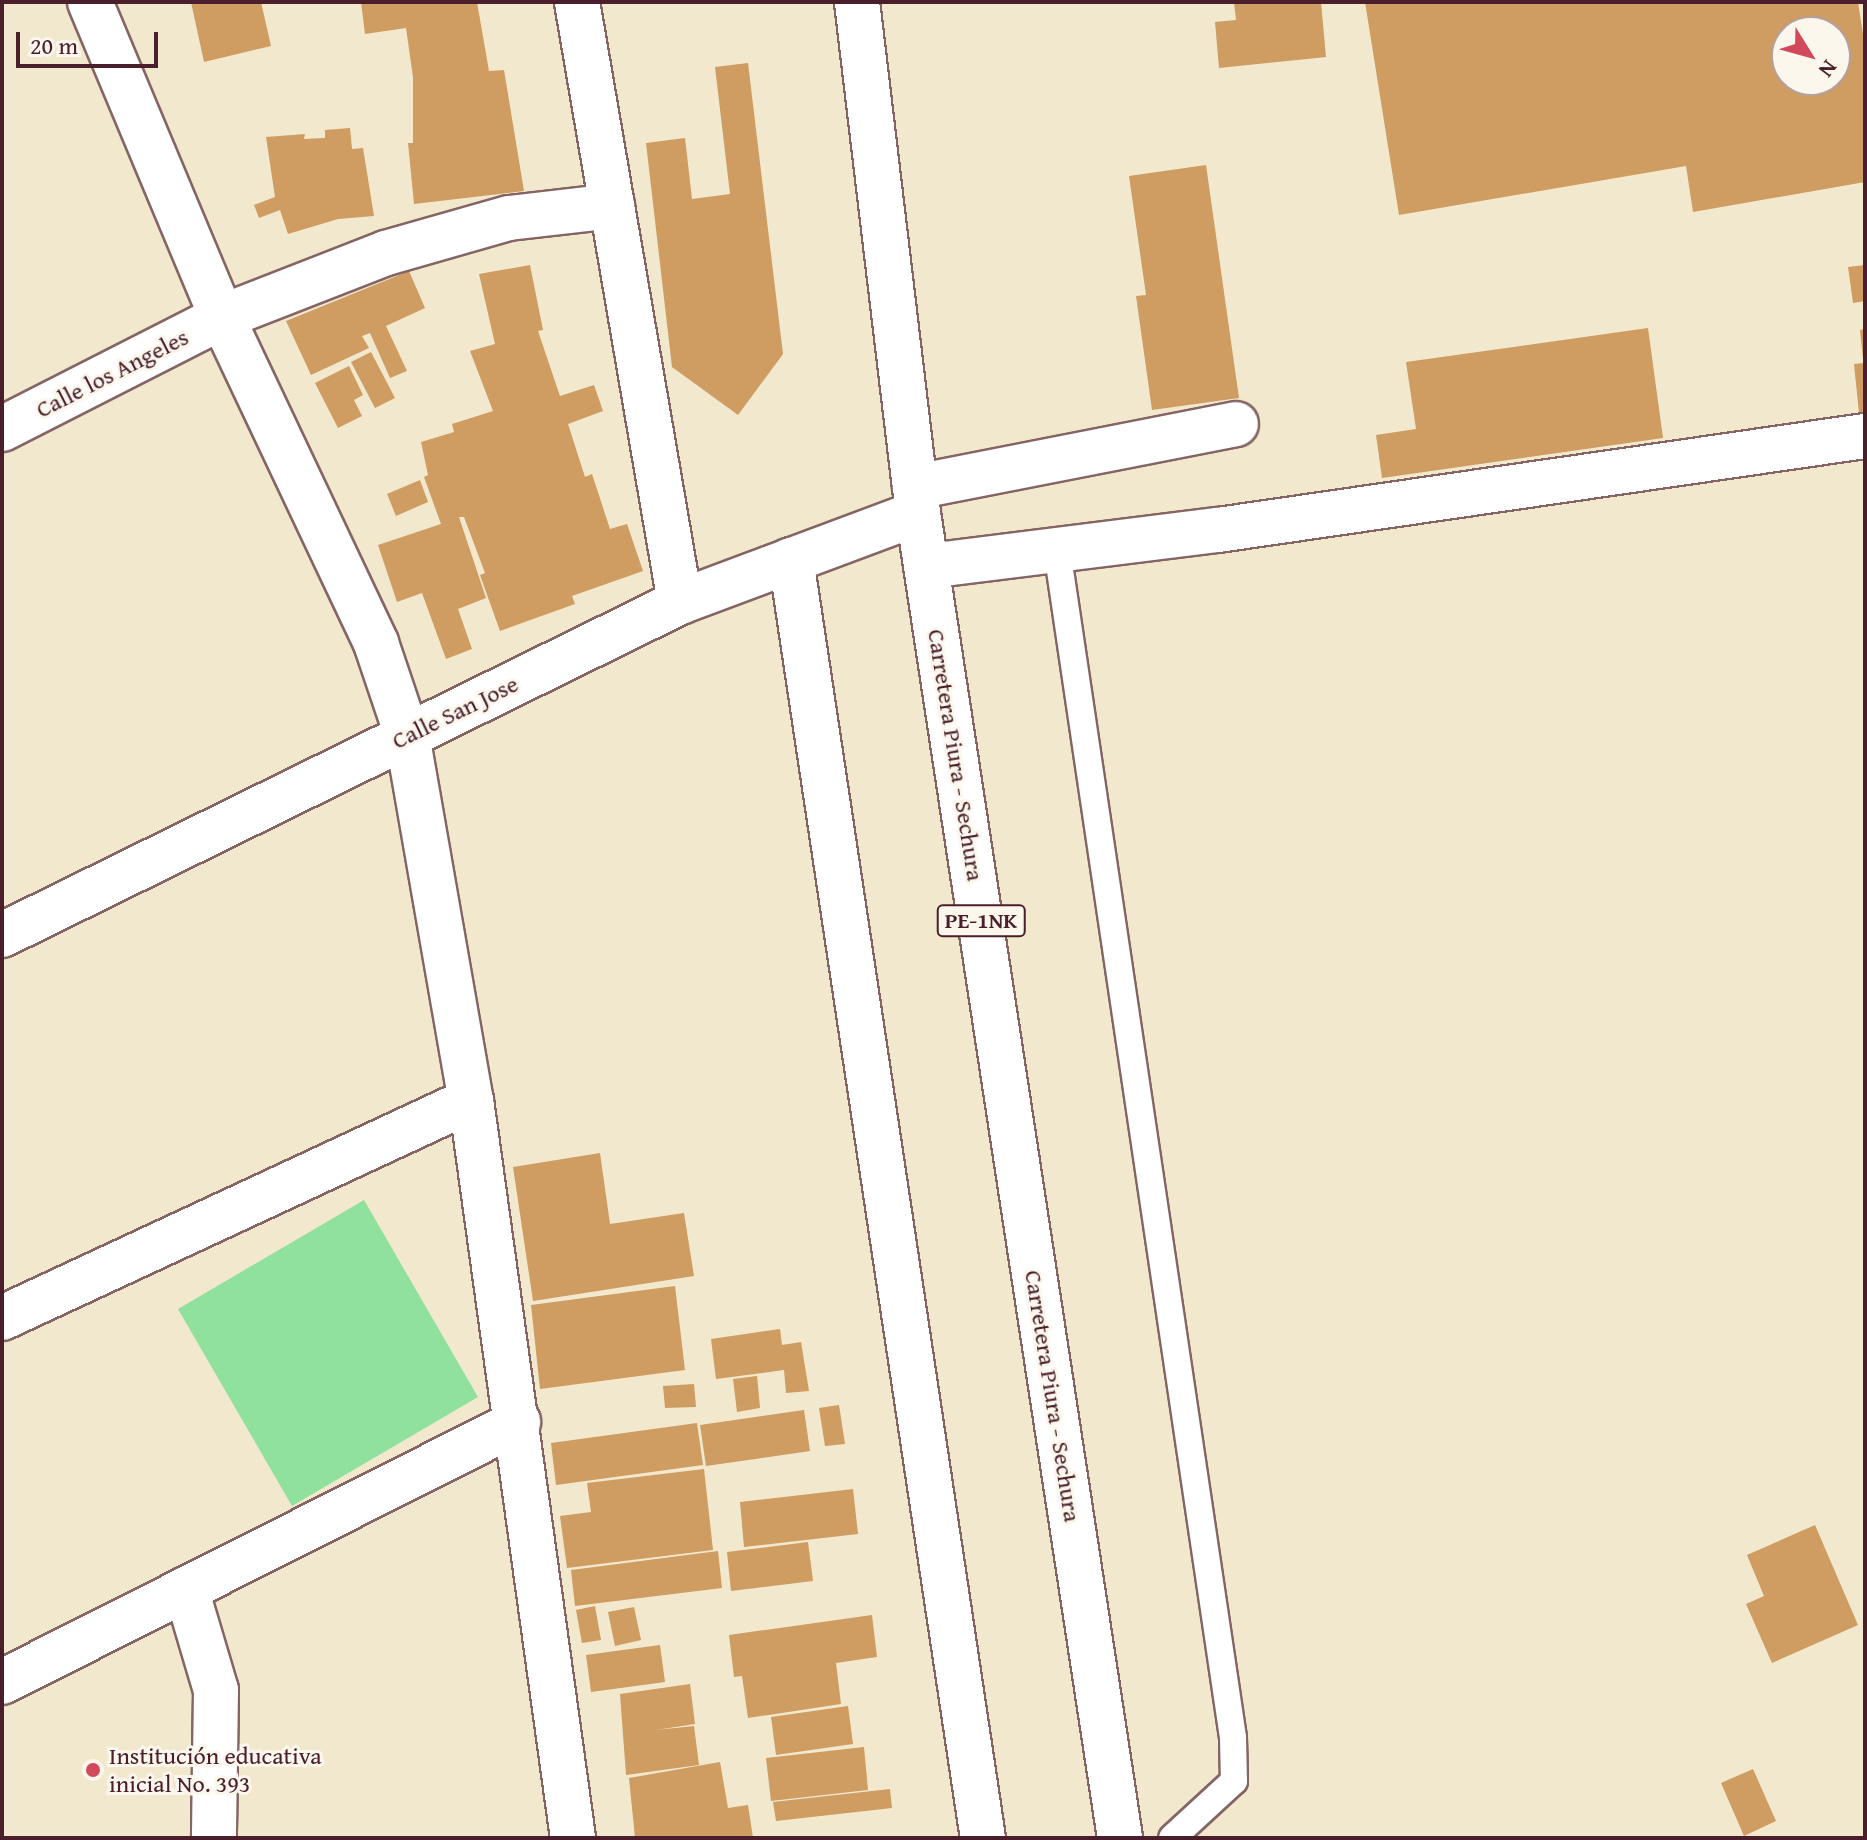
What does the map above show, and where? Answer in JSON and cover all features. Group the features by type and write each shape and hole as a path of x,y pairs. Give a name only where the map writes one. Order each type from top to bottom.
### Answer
{"street":[{"path":"90,2 222,317 376,643 407,735 471,1100 518,1422 573,1838"},
{"path":"577,2 680,602"},
{"name":"Carretera Piura - Sechura","path":"857,2 916,500 1120,1838"},
{"name":"Calle los Angeles","path":"2,429 222,317 413,245 509,218 612,206"},
{"name":"Calle San Jose","path":"2,935 680,602 791,560 916,500 1236,424"},
{"path":"928,566 1865,436"},
{"path":"791,560 983,1838"},
{"path":"2,1318 471,1100"},
{"path":"2,1682 518,1422"},
{"path":"186,1589 216,1690 214,1838"}],"lane":[{"path":"1057,550 1233,1738 1234,1781 1172,1838"}],"green space":[{"path":"364,1200 478,1397 292,1506 178,1309"}],"building":[{"path":"191,2 261,2 271,46 204,62"},
{"path":"361,2 477,2 489,71 504,70 524,191 414,204 408,143 413,143 413,77 406,28 365,34"},
{"path":"1234,2 1321,2 1326,57 1219,68 1215,22 1236,20"},
{"path":"1365,2 1858,2 1865,47 1865,182 1693,212 1686,166 1399,215"},
{"path":"748,63 783,354 738,415 672,367 646,143 685,138 692,199 730,194 715,67"},
{"path":"350,128 352,149 363,148 374,216 338,219 288,234 280,210 259,218 254,205 275,197 266,137 305,134 304,139 325,138 325,130"},
{"path":"1206,165 1239,398 1152,410 1136,296 1146,295 1129,176"},
{"path":"530,265 543,330 538,331 560,396 594,385 603,411 568,424 585,477 592,474 610,529 627,524 643,571 572,596 575,604 500,631 480,575 485,573 464,517 459,517 486,598 458,609 472,649 446,659 422,593 397,602 378,545 441,524 424,477 428,475 421,442 454,432 452,424 493,411 470,351 495,344 479,274"},
{"path":"1865,265 1865,301 1853,303 1848,267"},
{"path":"409,271 425,308 386,326 407,371 390,378 370,333 362,336 369,348 311,375 286,321"},
{"path":"1648,328 1663,438 1382,478 1376,435 1416,429 1406,362"},
{"path":"1865,329 1865,359 1863,359 1860,330"},
{"path":"371,352 395,398 375,408 351,362"},
{"path":"1865,363 1865,412 1859,413 1854,364"},
{"path":"349,366 363,395 354,400 362,416 338,428 315,383"},
{"path":"420,480 428,502 396,516 387,494"},
{"path":"600,1153 610,1224 684,1213 694,1276 533,1301 513,1167"},
{"path":"675,1286 685,1370 540,1389 531,1305"},
{"path":"780,1329 782,1345 801,1342 809,1391 786,1393 784,1370 716,1379 711,1339"},
{"path":"757,1376 760,1408 737,1412 733,1379"},
{"path":"694,1384 696,1407 665,1408 663,1386"},
{"path":"839,1405 845,1444 825,1446 819,1408"},
{"path":"804,1410 810,1451 706,1466 700,1425"},
{"path":"697,1423 703,1465 556,1485 551,1443"},
{"path":"704,1469 713,1550 567,1568 560,1516 591,1512 587,1483"},
{"path":"853,1489 858,1534 744,1547 740,1502"},
{"path":"1815,1525 1858,1625 1772,1663 1746,1604 1764,1596 1747,1555"},
{"path":"808,1542 813,1581 731,1591 727,1552"},
{"path":"718,1551 722,1588 575,1606 571,1570"},
{"path":"595,1606 601,1640 582,1643 576,1610"},
{"path":"634,1607 641,1640 615,1646 608,1612"},
{"path":"872,1615 877,1657 836,1663 841,1704 748,1718 742,1676 734,1677 729,1635"},
{"path":"660,1645 665,1682 591,1692 586,1655"},
{"path":"690,1684 695,1724 656,1730 694,1726 699,1765 626,1775 620,1694"},
{"path":"848,1706 853,1744 776,1755 771,1717"},
{"path":"864,1747 868,1790 771,1801 766,1758"},
{"path":"720,1762 728,1808 748,1805 753,1838 635,1838 629,1778"},
{"path":"1753,1769 1776,1821 1744,1836 1721,1783"},
{"path":"890,1789 892,1808 776,1821 773,1802"}],"place":[{"name":"Institución educativa inicial No. 393","path":"93,1770"}]}
